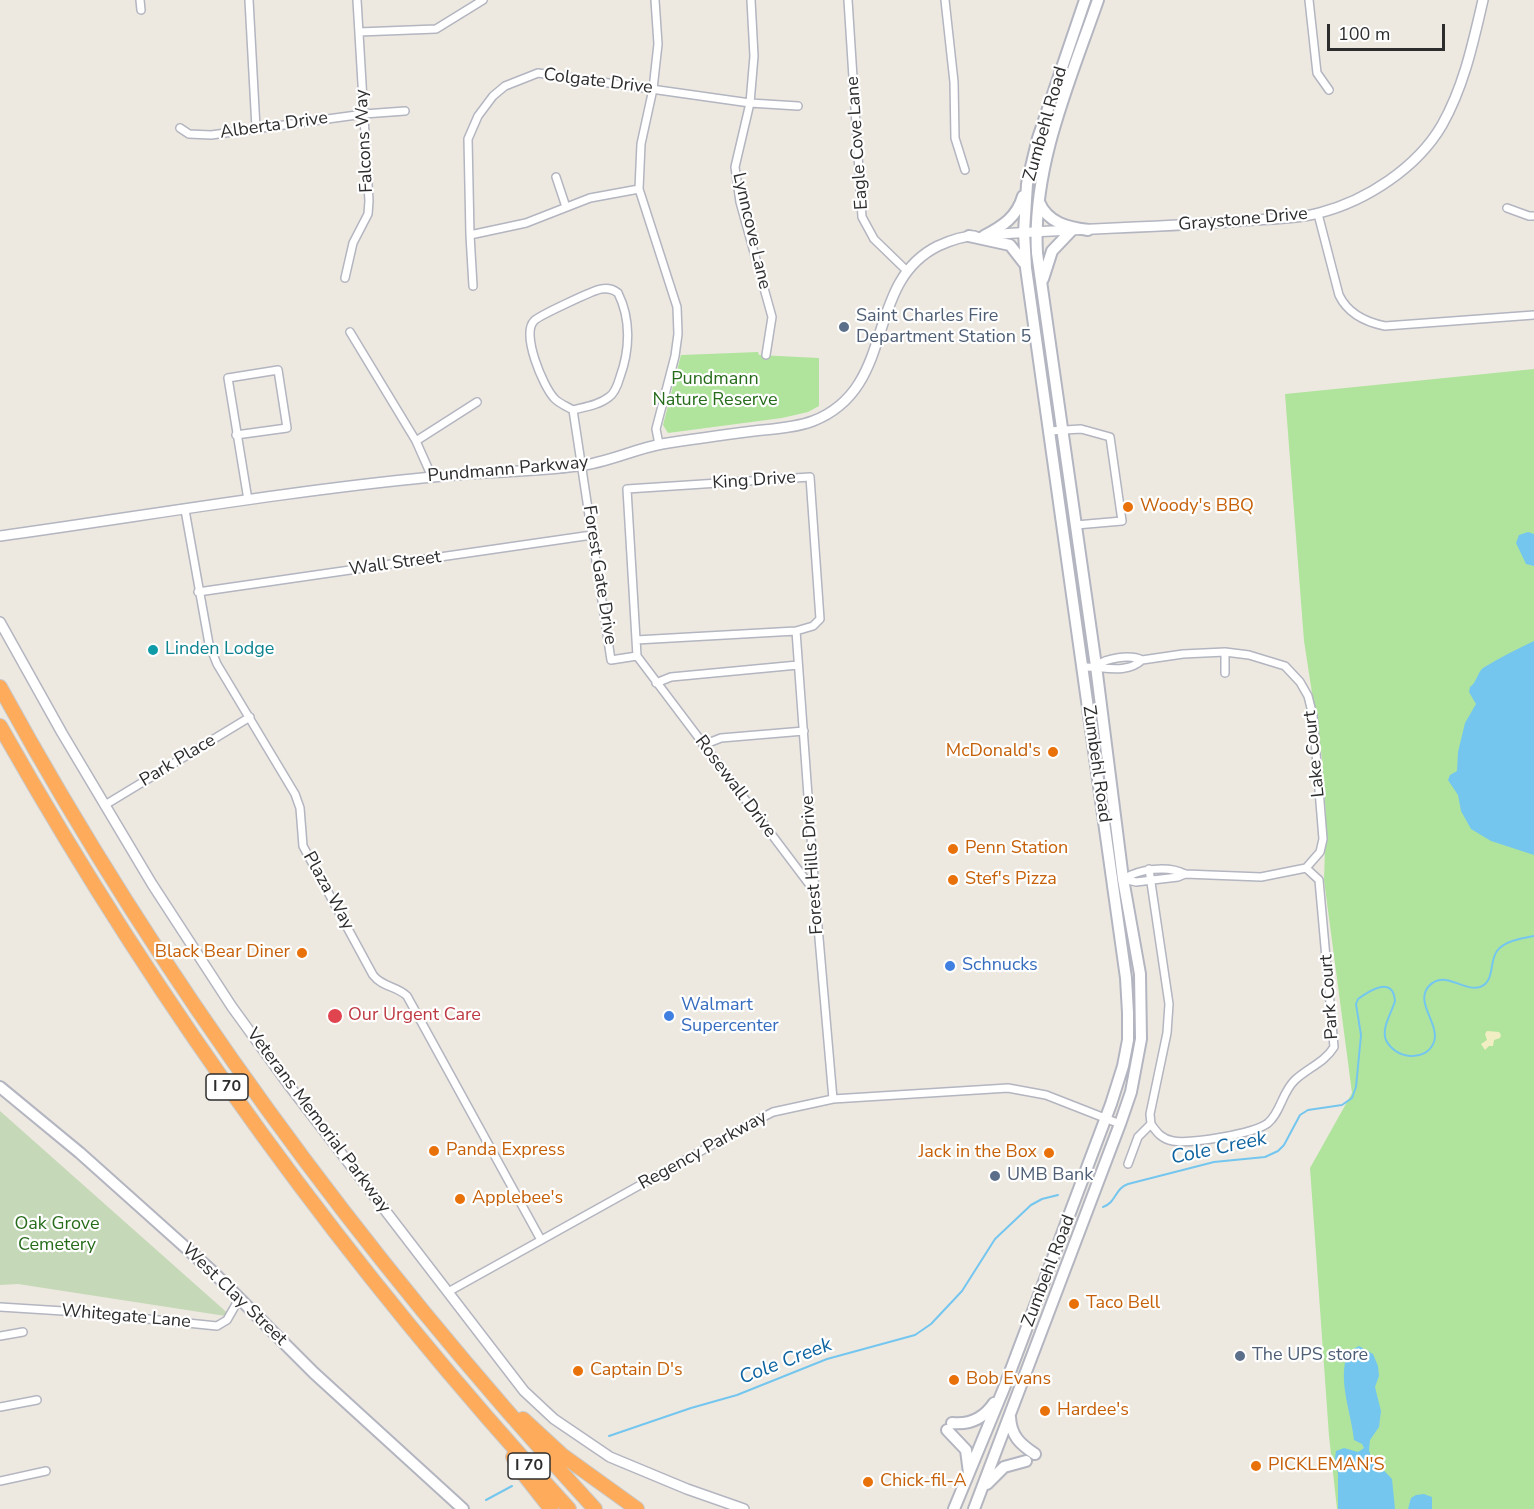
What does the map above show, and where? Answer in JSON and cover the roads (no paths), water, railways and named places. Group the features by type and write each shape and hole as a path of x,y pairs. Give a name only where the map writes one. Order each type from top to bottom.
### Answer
{"highway":[{"name":"I 70","path":"0,687 97,854 157,949 273,1119 342,1210 471,1371 595,1509"},
{"name":"I 70","path":"0,726 98,893 228,1088 355,1258 491,1422 569,1509"},
{"path":"471,1371 562,1455 637,1509"},
{"path":"491,1422 525,1476 551,1509"}],"main road":[{"name":"Zumbehl Road","path":"974,1509 1120,1124 1137,1065 1141,1030 1140,974 1124,879 1041,285 1030,232 1027,184 1038,138 1084,0"},
{"name":"Zumbehl Road","path":"954,1509 1004,1388 1107,1119 1123,1066 1128,1040 1126,978 1026,268 1030,232 1051,142 1098,0"},
{"path":"984,236 1013,217 1021,205 1027,184"},
{"path":"1039,200 1042,209 1053,220 1088,230"},
{"path":"1041,285 1052,251 1071,231"},
{"path":"969,236 1010,245 1022,258 1026,268"},
{"name":"West Clay Street","path":"0,1087 80,1154 213,1272 314,1373 463,1509"},
{"path":"1060,1241 1072,1246"},
{"path":"969,1475 966,1450 950,1426 981,1418 988,1412 1004,1388"},
{"path":"1011,1411 1010,1419 1014,1436 1035,1454"},
{"path":"982,1489 1004,1467 1026,1461"}],"street":[{"path":"140,0 141,10"},
{"path":"249,0 256,128"},
{"name":"Falcons Way","path":"345,278 353,243 369,208 357,0"},
{"path":"359,32 436,29 483,0"},
{"path":"655,0 658,44 653,89 641,144 639,189 677,307 678,334 675,356 656,429 659,444"},
{"name":"Lynncove Lane","path":"751,0 754,56 750,103 735,167 740,202 772,317 766,355"},
{"name":"Eagle Cove Lane","path":"848,0 862,217 874,239 906,270"},
{"path":"945,0 954,82 955,138 965,170"},
{"path":"1309,0 1317,73 1329,90"},
{"name":"Graystone Drive","path":"1030,232 1200,224 1318,214 1367,195 1404,168 1426,147 1441,126 1464,78 1483,0"},
{"name":"Colgate Drive","path":"473,286 468,139 478,116 493,96 505,86 538,73 750,103 798,105"},
{"name":"Alberta Drive","path":"180,128 189,134 211,135 364,114 405,111"},
{"path":"556,177 566,207"},
{"path":"470,235 526,224 590,198 639,189"},
{"path":"1507,208 1534,216"},
{"path":"1318,214 1339,295 1343,303 1363,320 1385,326 1534,315"},
{"name":"Pundmann Parkway","path":"0,536 248,500 432,477 581,466 659,444 800,424 825,415 849,395 868,368 892,296 906,270 928,251 944,243 969,236 1030,232"},
{"path":"612,289 618,293 625,315 628,342 622,370 611,396 597,404 573,410 554,399 533,355 529,331 533,321 590,292 612,289"},
{"path":"350,332 416,441 432,477"},
{"path":"237,435 287,428 278,370 228,378 237,435 248,500"},
{"path":"416,441 477,402"},
{"name":"Forest Gate Drive","path":"573,410 611,660 637,656"},
{"path":"1049,431 1081,429 1110,437 1122,520 1076,525"},
{"name":"King Drive","path":"810,477 820,619 813,626 796,631 636,640 627,489 810,477"},
{"name":"Plaza Way","path":"185,510 208,644 217,664 298,801 303,846 373,975 381,983 396,988 407,996 540,1240"},
{"name":"Wall Street","path":"198,592 592,535"},
{"name":"Veterans Memorial Parkway","path":"0,622 152,884 232,1007 524,1391 554,1419 610,1457 687,1489 744,1509"},
{"name":"Forest Hills Drive","path":"796,631 814,892 833,1099"},
{"path":"636,640 637,656"},
{"path":"1225,652 1225,674"},
{"name":"Lake Court","path":"1083,667 1096,666 1105,670 1138,664 1142,660 1182,654 1225,652 1249,655 1285,666 1300,682 1308,696 1313,716 1323,839 1320,852 1306,868"},
{"name":"Rosewall Drive","path":"637,656 814,892"},
{"path":"656,683 670,677 798,665"},
{"name":"Park Place","path":"105,805 250,717"},
{"path":"703,745 721,738 804,730"},
{"path":"1124,879 1134,872 1149,869 1179,871 1185,874 1261,877 1306,868"},
{"name":"Park Court","path":"1151,1125 1164,1138 1188,1142 1256,1130 1274,1116 1288,1088 1295,1080 1329,1055 1334,1047 1319,880 1306,868"},
{"path":"1128,1164 1138,1137 1151,1125 1150,1114 1167,1033 1169,1004 1149,869"},
{"path":"1111,880 1124,879 1136,882 1178,877 1185,874"},
{"name":"Regency Parkway","path":"448,1292 773,1112 833,1099 1008,1088 1046,1095 1120,1124"},
{"name":"Whitegate Lane","path":"0,1307 79,1312 217,1326 223,1323 239,1299"},
{"path":"0,1336 23,1332"},
{"path":"0,1407 37,1400"},
{"path":"0,1481 46,1471"}],"water":[{"path":"1528,532 1534,534 1534,566 1526,564 1516,543 1519,535"},
{"path":"1534,641 1534,855 1491,841 1471,829 1461,811 1458,795 1448,780 1450,775 1457,771 1458,752 1465,723 1476,704 1469,692 1470,687 1479,672"},
{"path":"1359,1346 1373,1354 1378,1366 1379,1376 1375,1387 1381,1411 1379,1427 1370,1440 1369,1450 1371,1457 1392,1479 1395,1509 1338,1509 1336,1451 1344,1448 1358,1452 1364,1448 1362,1444 1354,1440 1344,1385 1348,1352"},
{"path":"1424,1494 1432,1497 1432,1509 1408,1509 1411,1498"}],"waterway":[{"name":"Cole Creek","path":"1103,1207 1128,1184 1214,1162 1265,1157 1278,1151 1284,1145 1300,1115 1308,1110 1342,1105 1352,1098 1356,1087 1361,1035 1356,1004 1358,999 1380,987 1390,989 1395,1001 1386,1025 1386,1040 1390,1046 1403,1055 1418,1056 1430,1049 1434,1042 1434,1028 1424,999 1429,986 1435,981 1447,980 1467,987 1480,987 1488,981 1495,955 1500,948 1514,940 1534,936"},
{"name":"Cole Creek","path":"609,1436 737,1395 827,1359 915,1335 931,1324 962,1291 995,1239 1031,1205 1042,1199 1058,1195"},
{"name":"Cole Creek","path":"486,1500 512,1486"}],"place":[{"name":"Saint Charles Fire Department Station 5","path":"844,327"},
{"name":"Woody's BBQ","path":"1128,507"},
{"name":"Linden Lodge","path":"153,650"},
{"name":"McDonald's","path":"1053,752"},
{"name":"Penn Station","path":"953,849"},
{"name":"Stef's Pizza","path":"953,880"},
{"name":"Black Bear Diner","path":"302,953"},
{"name":"Schnucks","path":"950,966"},
{"name":"Our Urgent Care","path":"335,1016"},
{"name":"Walmart Supercenter","path":"669,1016"},
{"name":"Panda Express","path":"434,1151"},
{"name":"Jack in the Box","path":"1049,1153"},
{"name":"UMB Bank","path":"995,1176"},
{"name":"Applebee's","path":"460,1199"},
{"name":"Taco Bell","path":"1074,1304"},
{"name":"The UPS store","path":"1240,1356"},
{"name":"Captain D's","path":"578,1371"},
{"name":"Bob Evans","path":"954,1380"},
{"name":"Hardee's","path":"1045,1411"},
{"name":"PICKLEMAN'S","path":"1256,1466"},
{"name":"Chick-fil-A","path":"868,1482"}],"park label":[{"name":"Pundmann Nature Reserve","path":"715,390"},
{"name":"Oak Grove Cemetery","path":"57,1235"}]}
